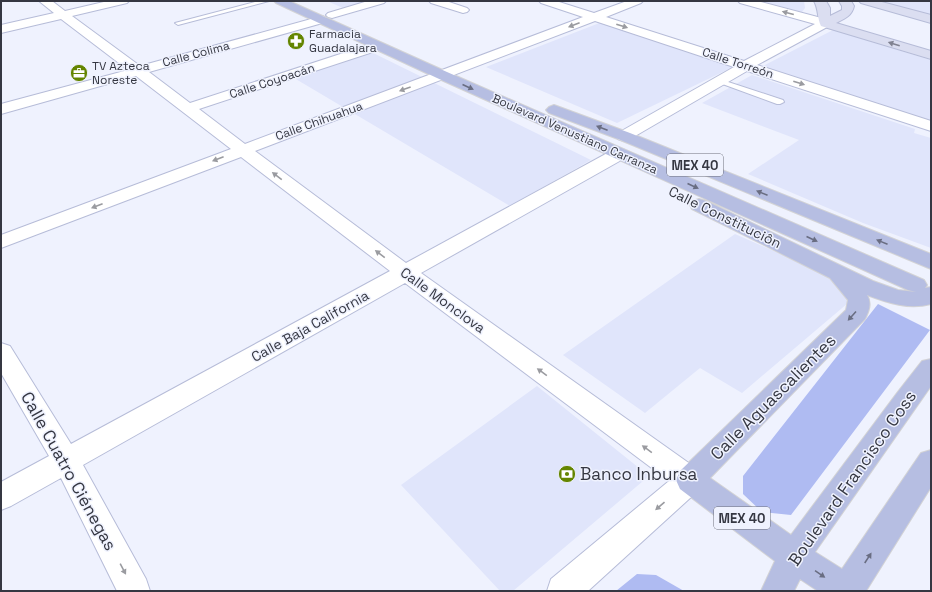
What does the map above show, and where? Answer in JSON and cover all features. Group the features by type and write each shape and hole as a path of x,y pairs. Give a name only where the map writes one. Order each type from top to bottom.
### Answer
{"main road":[{"name":"Boulevard Venustiano Carranza","path":"280,1 327,17 341,16 522,97 621,145 926,286"},
{"name":"Boulevard Venustiano Carranza","path":"304,1 327,17 378,46 442,75 621,145 931,262"},
{"path":"820,1 824,8 825,23"},
{"path":"825,23 841,16 846,6 866,1 931,20"},
{"path":"825,23 931,55"},
{"name":"Calle Constituciôn","path":"621,145 624,166 632,171 838,273 897,297 920,299 927,298 926,286"},
{"path":"909,253 926,286"},
{"name":"Calle Aguascalientes","path":"690,480 857,312 859,300 852,288 838,273"},
{"name":"Boulevard Francisco Coss","path":"777,591 794,556 906,400 931,368"},
{"path":"846,591 931,462"},
{"name":"Calle Monclova","path":"690,480 794,556 846,591"}],"street":[{"name":"Calle Monclova","path":"45,1 406,273 690,480"},
{"path":"1,29 123,1"},
{"name":"Calle Colima","path":"1,109 380,1"},
{"path":"435,1 463,10"},
{"name":"Calle Torreón","path":"545,1 931,126"},
{"name":"Calle Chihuahua","path":"1,242 637,1"},
{"path":"744,1 825,23"},
{"name":"Calle Baja California","path":"1,497 406,273 621,145 719,81 825,23"},
{"name":"Calle Coyoacán","path":"188,108 378,46"},
{"name":"Calle Cuatro Ciénegas","path":"1,352 66,460 134,591"},
{"name":"Calle Aguascalientes","path":"563,591 690,480"}],"lane":[{"path":"178,23 266,1"},
{"path":"719,81 780,102"}],"shaded area":[{"path":"327,1 369,1 343,8"},
{"path":"760,1 804,1 805,8 802,12"},
{"path":"877,1 931,1 931,16"},
{"path":"602,22 733,67 617,123 486,67"},
{"path":"833,30 931,60 931,121 761,67"},
{"path":"365,49 591,160 510,206 289,75"},
{"path":"752,75 915,129 914,133 931,138 931,248 863,223 748,174 799,140 702,103"},
{"path":"735,234 826,274 844,286 848,303 742,393 700,368 645,413 563,355"},
{"path":"878,304 930,330 791,515 762,512 743,494 743,476"},
{"path":"537,386 649,476 513,591 500,591 401,485"},
{"path":"637,574 656,575 684,591 616,591"}],"place":[{"name":"Farmacia Guadalajara","path":"296,41"},
{"name":"TV Azteca Noreste","path":"79,73"},
{"name":"Banco Inbursa","path":"567,474"}]}
